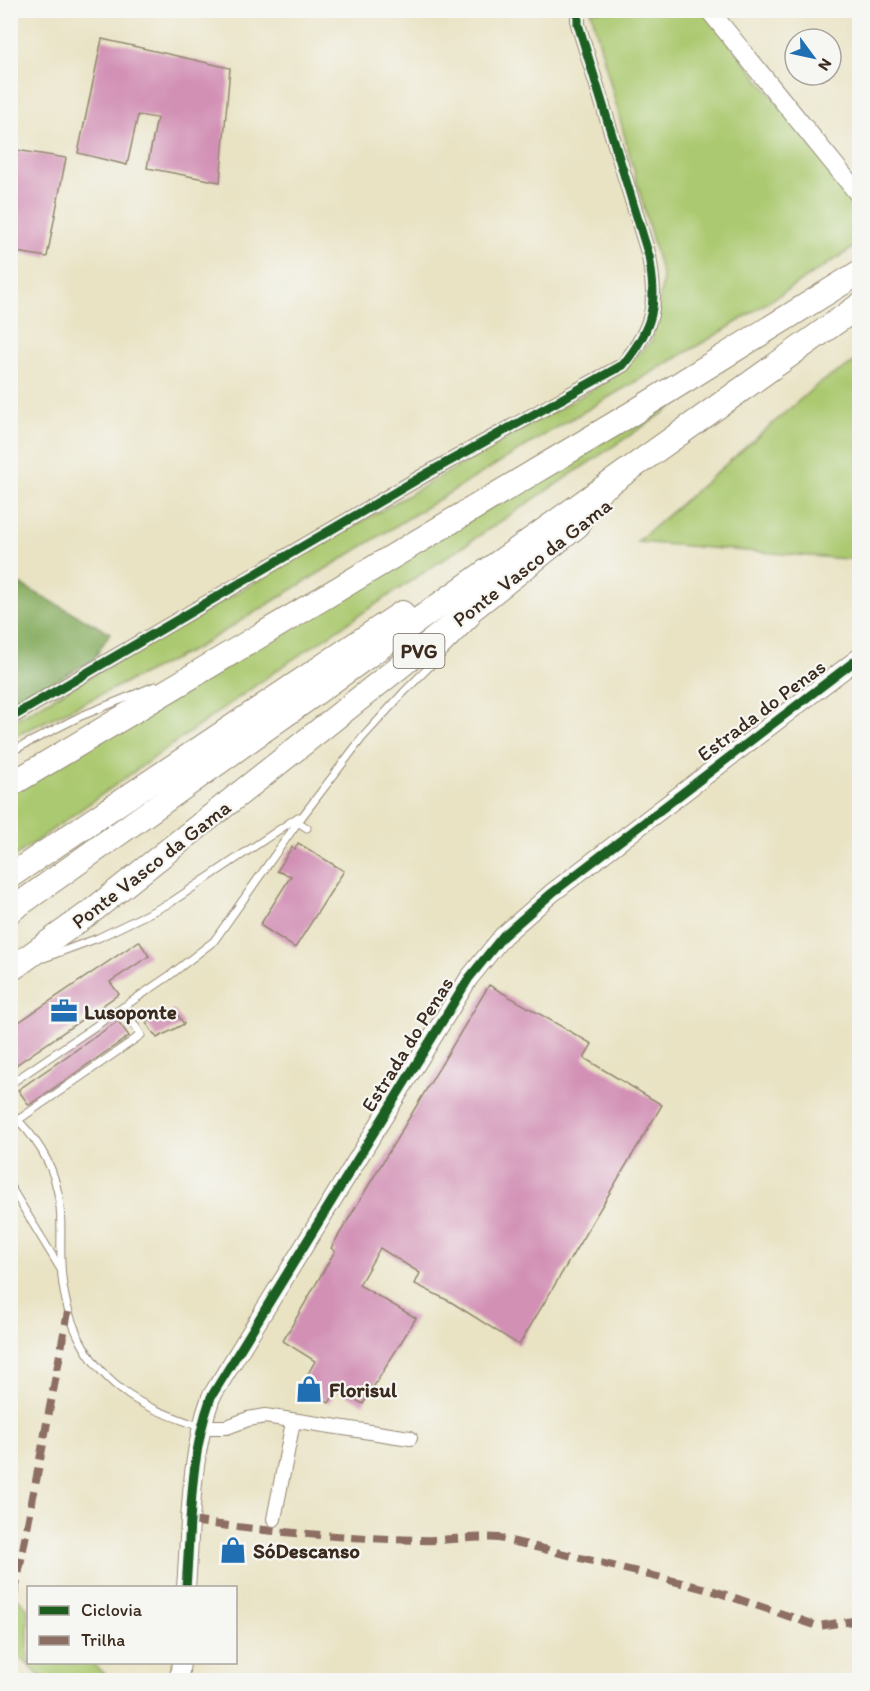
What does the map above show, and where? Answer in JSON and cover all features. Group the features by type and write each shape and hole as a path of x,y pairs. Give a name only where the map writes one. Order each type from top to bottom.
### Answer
{"highway":[{"path":"10,784 640,409 860,272"},
{"name":"Ponte Vasco da Gama","path":"10,911 860,305"},
{"name":"Ponte Vasco da Gama","path":"10,970 100,904 825,330"},
{"name":"Ponte Vasco da Gama","path":"10,876 825,330"}],"street":[{"path":"10,718 428,473 623,365 641,342 651,317 655,292 650,256 578,24 578,10"},
{"path":"709,10 860,196"},
{"name":"Estrada do Penas","path":"186,1586 195,1457 201,1427 211,1397 486,955 503,936 552,893 860,657"},
{"path":"201,1427 227,1428 248,1419 265,1416 410,1438"},
{"path":"274,1519 293,1422"},
{"path":"179,1680 181,1664"}],"lane":[{"path":"492,605 564,536"},
{"path":"10,1084 123,1007 214,941 298,822 382,716 484,613"},
{"path":"10,752 116,701 206,668"},
{"path":"10,970 98,938 170,903 305,813"},
{"path":"298,822 307,828"},
{"path":"18,1119 141,1035 123,1007"},
{"path":"10,1112 18,1119 46,1157 56,1183 60,1209 61,1270 65,1301 81,1343 98,1368 137,1400 201,1427"},
{"path":"10,1186 61,1270"}],"green space":[{"path":"591,11 704,11 859,204 855,208 859,214 859,244 726,329 549,432 195,649 11,738 11,722 611,379 652,341 663,279"},
{"path":"859,359 859,560 637,542 818,384"},
{"path":"698,385 692,394 280,668 11,859 10,789"},
{"path":"10,579 110,633 93,660 11,706"},
{"path":"15,1596 27,1607 27,1664 93,1664 112,1680 44,1680 11,1649 11,1618"}],"building":[{"path":"102,39 230,68 220,182 147,168 157,118 138,115 127,165 78,153"},
{"path":"10,149 66,158 47,257 10,251"},
{"path":"298,843 344,871 295,948 260,925 291,876 277,871 292,847 295,849"},
{"name":"Lusoponte","path":"139,941 149,956 110,982 119,994 10,1069 10,1028"},
{"path":"489,985 592,1044 584,1058 662,1105 519,1345 451,1302 415,1284 420,1273 380,1248 359,1285 416,1318 363,1404 337,1390 329,1403 301,1387 315,1361 283,1341 335,1251 331,1248"},
{"path":"174,1010 184,1024 157,1038 146,1023 159,1013 163,1018"},
{"path":"118,1021 129,1036 29,1105 18,1090"}],"marked path":[{"path":"10,1618 68,1312"},
{"path":"191,1521 363,1538 431,1540 499,1538 714,1591 818,1626 860,1620"}],"cycle path":[{"path":"10,718 428,473 623,365 642,338 651,314 653,288 649,256 578,24 578,10"},
{"path":"186,1586 195,1467 211,1397 469,978 503,936 552,893 860,657"}],"place":[{"name":"Lusoponte","path":"64,1011"},
{"name":"Florisul","path":"309,1389"},
{"name":"SóDescanso","path":"233,1550"}]}
